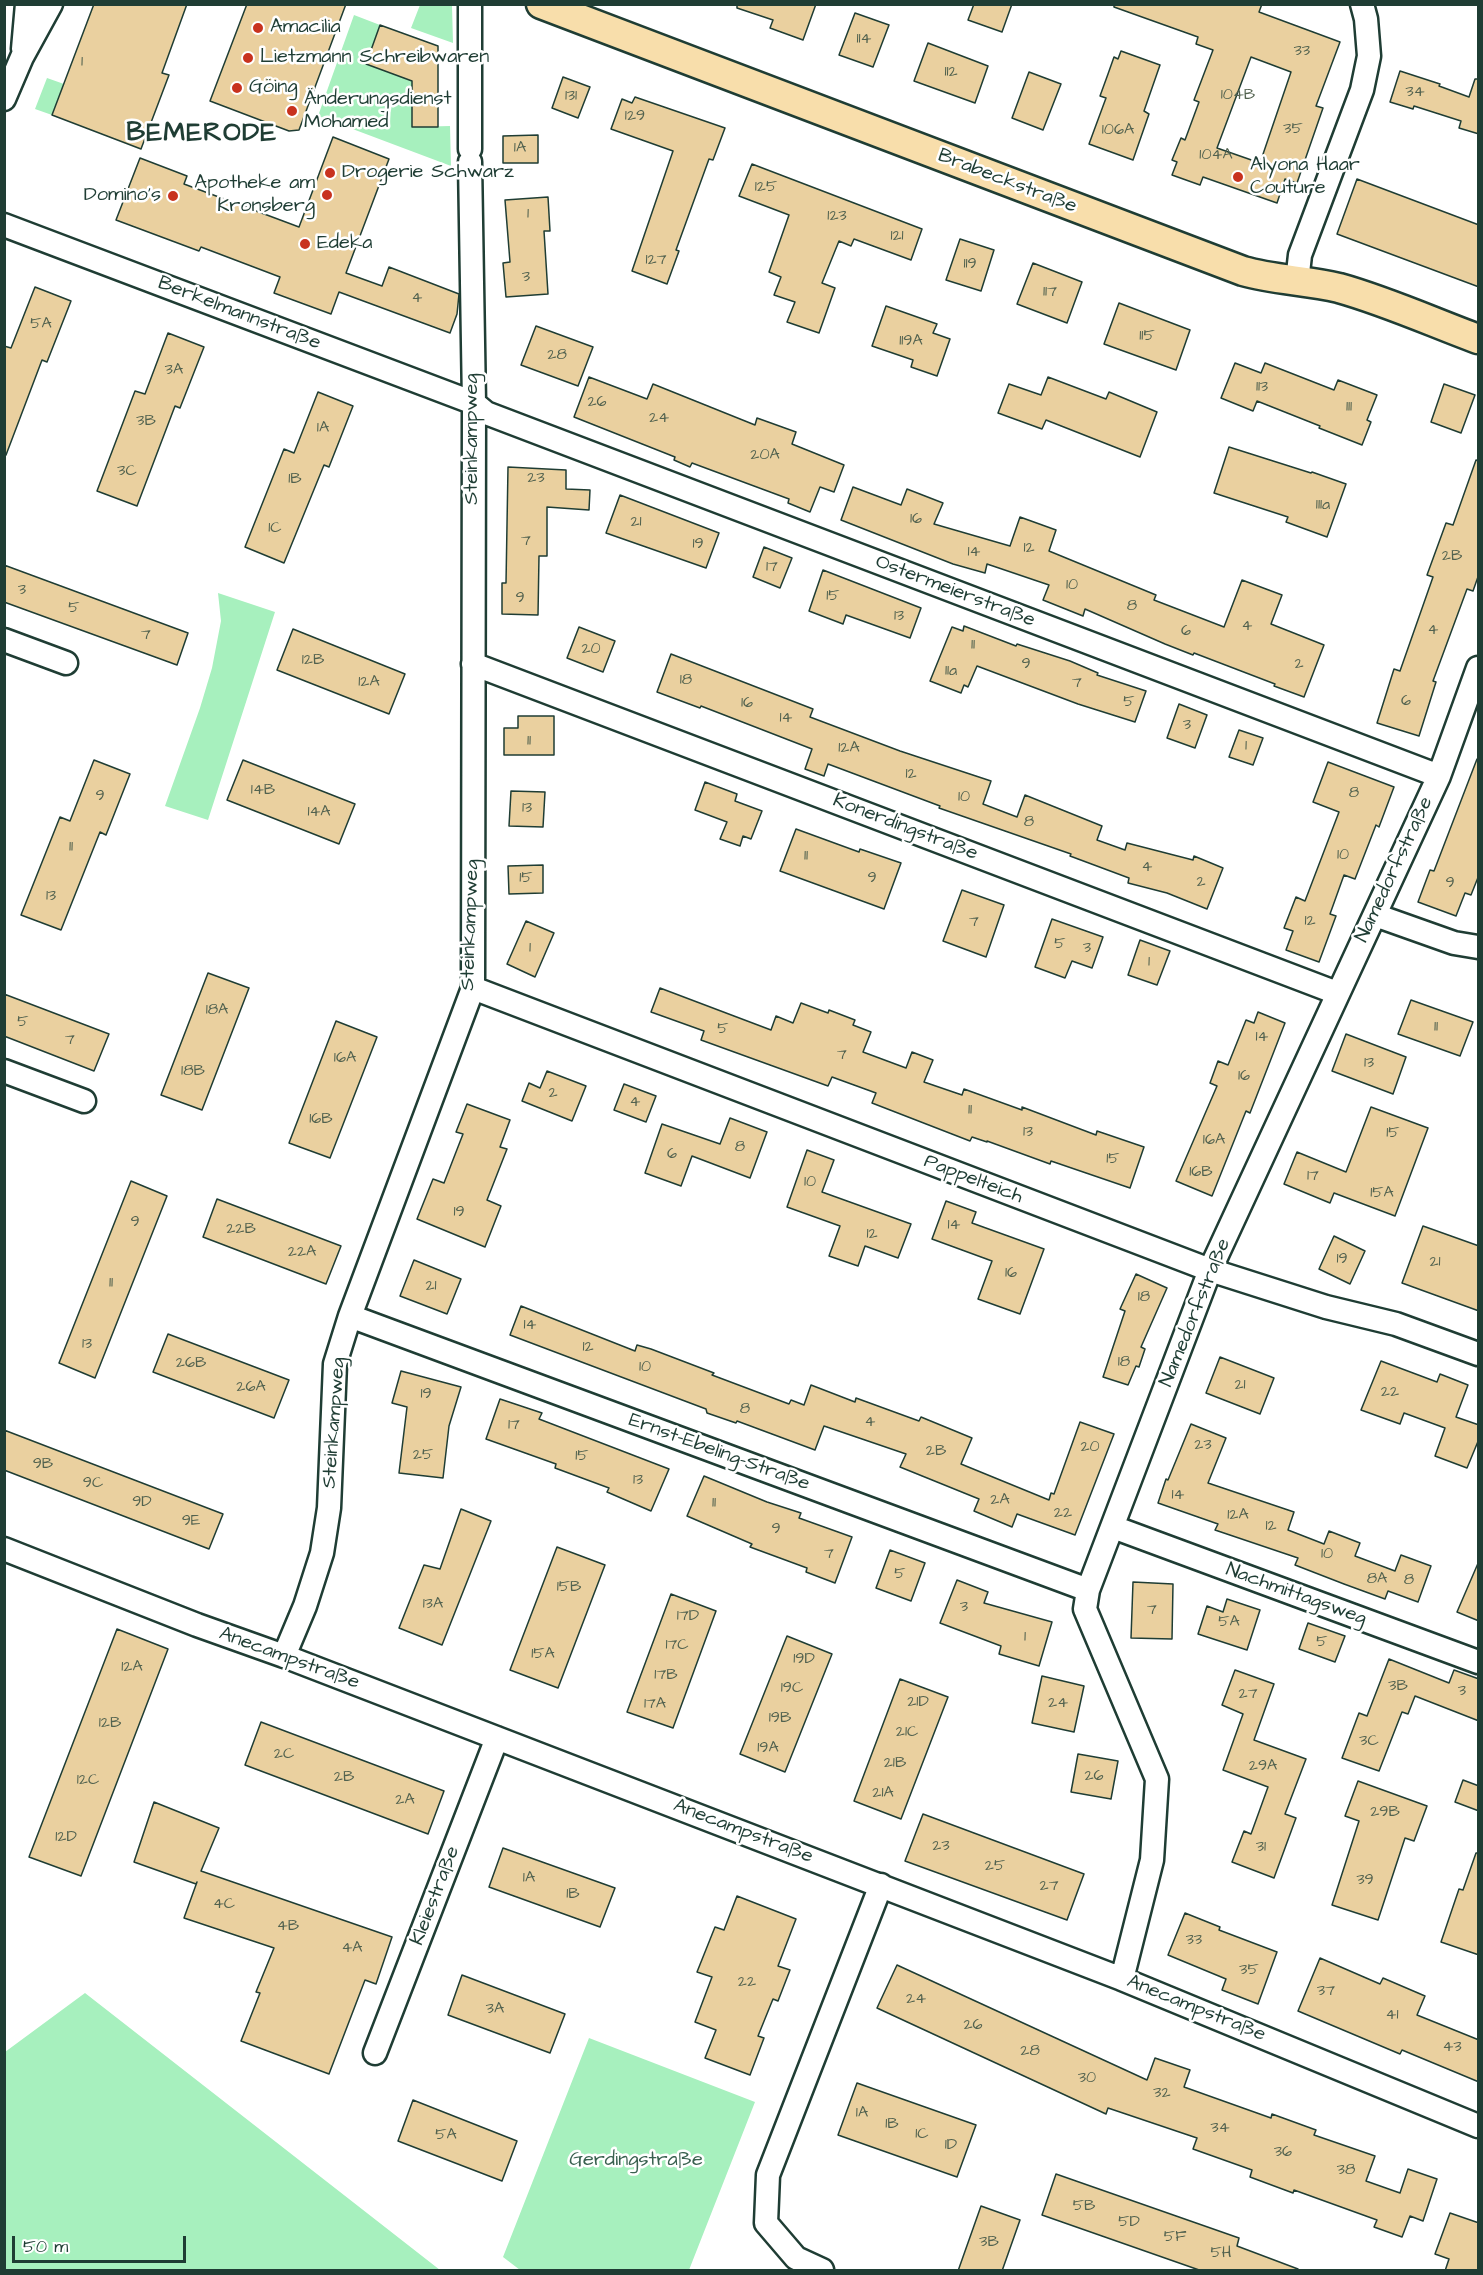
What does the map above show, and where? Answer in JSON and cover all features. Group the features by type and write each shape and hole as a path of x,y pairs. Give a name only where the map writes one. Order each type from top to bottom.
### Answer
{"main road":[{"name":"Brabeckstraße","path":"541,4 1243,271 1267,278 1335,287 1356,293 1479,339"}],"street":[{"path":"22,57 27,4"},
{"path":"4,99 22,57 51,4"},
{"name":"Steinkampweg","path":"284,1656 305,1606 322,1553 329,1508 335,1364 350,1316 473,988 474,403 470,4"},
{"path":"1297,282 1300,255 1362,90 1369,56 1366,19 1362,4"},
{"name":"Berkelmannstraße","path":"4,225 474,403"},
{"name":"Ostermeierstraße","path":"474,403 486,413 1439,776"},
{"path":"4,640 66,663"},
{"name":"Konerdingstraße","path":"473,663 1337,993"},
{"name":"Namedorfstraße","path":"1122,1978 1152,1860 1157,1779 1085,1609 1088,1590 1210,1270 1439,776 1479,668"},
{"path":"1375,915 1454,943 1479,947"},
{"name":"Pappelteich","path":"473,988 1210,1270 1326,1307 1396,1324 1479,1354"},
{"path":"4,1071 84,1101"},
{"name":"Ernst-Ebeling-Straße","path":"350,1316 1088,1590"},
{"name":"Nachmittagsweg","path":"1113,1527 1479,1662"},
{"name":"Anecampstraße","path":"4,1549 196,1625 284,1656 1122,1978 1479,2126"},
{"name":"Kleiestraße","path":"375,2053 497,1738"},
{"path":"822,2271 796,2258 766,2223 768,2175 881,1885"}],"green space":[{"path":"420,5 452,6 453,43 411,28"},
{"path":"354,15 380,25 366,64 412,81 412,127 450,126 451,166 318,116"},
{"path":"47,78 64,84 52,115 35,109"},
{"path":"218,593 275,612 208,820 165,806 212,668 221,621"},
{"path":"85,1993 440,2270 5,2270 5,2052"},
{"name":"Gerdingstraße","path":"589,2038 755,2102 689,2270 520,2270 503,2257"}],"building":[{"path":"94,4 187,4 162,73 169,75 141,149 52,115"},
{"path":"247,4 346,4 299,130 289,131 210,101"},
{"path":"737,4 816,4 803,40 770,28 773,20 737,8"},
{"path":"974,4 1012,4 1002,32 968,20"},
{"path":"1114,4 1262,4 1259,12 1340,42 1316,106 1323,108 1297,183 1285,179 1277,203 1203,177 1200,185 1172,175 1177,162 1172,160 1181,138 1185,140 1199,102 1194,100 1213,50 1196,44 1198,37 1114,7","holes":["1251,57 1291,72 1260,163 1217,148"]},
{"path":"855,13 889,25 873,67 839,55"},
{"path":"380,25 438,46 438,127 412,127 412,81 366,64"},
{"path":"928,43 988,66 975,103 914,81"},
{"path":"1121,51 1160,65 1144,111 1149,114 1133,160 1089,144 1106,98 1100,96 1114,57 1118,59"},
{"path":"1400,71 1440,84 1439,86 1469,97 1475,79 1479,79 1479,134 1459,128 1461,121 1414,106 1413,109 1390,102"},
{"path":"1029,72 1061,84 1043,130 1012,118"},
{"path":"563,77 590,87 578,118 552,108"},
{"path":"635,97 725,128 713,160 709,159 676,250 679,251 667,284 632,271 673,151 611,129 622,99 632,103"},
{"path":"538,135 538,163 503,163 503,136"},
{"path":"333,137 389,159 346,273 382,286 389,267 459,294 457,314 450,333 339,292 331,314 274,293 280,277 201,247 199,251 116,220 140,158 187,176 184,184 299,227"},
{"path":"752,164 922,229 911,260 854,239 851,246 839,241 822,283 835,288 819,333 787,322 795,302 774,295 781,277 769,272 789,215 739,196"},
{"path":"1357,179 1479,225 1479,287 1337,234"},
{"path":"548,197 550,231 544,231 548,294 506,297 503,263 510,262 505,200"},
{"path":"960,239 994,250 981,291 946,280"},
{"path":"1033,263 1082,282 1067,323 1017,304"},
{"path":"35,287 71,301 47,362 42,360 6,455 4,454 4,346 11,348"},
{"path":"1119,303 1190,330 1176,370 1104,344"},
{"path":"886,306 937,324 933,333 950,339 937,376 911,367 913,360 872,346"},
{"path":"536,326 593,347 578,386 521,365"},
{"path":"168,333 204,347 180,408 175,406 137,506 97,491 135,391 145,394"},
{"path":"1235,363 1261,373 1265,363 1334,390 1338,380 1377,395 1367,420 1371,422 1362,445 1257,401 1253,411 1221,398"},
{"path":"589,377 647,399 653,384 755,425 757,418 796,432 792,444 844,465 834,492 820,487 810,512 788,503 789,499 692,463 690,467 674,460 675,457 574,417"},
{"path":"1048,377 1106,399 1109,392 1157,412 1140,457 1046,420 1042,429 998,413 1009,384 1041,395"},
{"path":"1444,384 1475,395 1461,433 1431,422"},
{"path":"318,392 353,406 329,467 324,465 284,563 245,547 284,449 294,453"},
{"path":"1229,447 1346,484 1327,537 1286,522 1288,517 1214,493"},
{"path":"1476,460 1479,461 1479,574 1473,591 1467,589 1433,681 1436,682 1419,736 1377,723 1394,669 1400,671 1433,577 1427,575 1446,523 1453,525"},
{"path":"508,467 566,470 566,489 590,490 589,510 547,507 547,556 539,556 538,615 502,614 502,583 506,583"},
{"path":"853,487 901,505 907,489 943,503 934,524 1010,546 1020,517 1056,530 1049,551 1156,595 1154,600 1224,627 1242,580 1282,595 1271,624 1324,645 1304,697 1194,653 1193,655 1165,644 1085,609 1083,616 1043,600 1049,585 987,564 985,573 953,564 841,520"},
{"path":"620,495 719,533 706,568 606,533"},
{"path":"764,547 792,558 780,588 753,577"},
{"path":"4,565 188,633 177,665 4,602"},
{"path":"823,570 921,608 910,638 846,615 843,624 809,611"},
{"path":"964,626 1016,646 1017,644 1070,661 1098,673 1097,675 1146,691 1135,722 1078,704 977,666 968,687 964,685 961,693 930,681 952,627 963,631"},
{"path":"579,627 615,641 603,672 567,658"},
{"path":"293,629 405,674 389,714 277,670"},
{"path":"671,654 813,709 810,717 900,751 991,781 983,804 1017,817 1025,795 1102,826 1097,840 1125,850 1127,843 1193,860 1194,856 1223,868 1207,909 1167,893 1128,883 1129,878 1070,856 1071,854 939,808 940,806 828,764 824,776 805,769 812,749 701,706 700,708 657,692"},
{"path":"1179,704 1207,715 1195,748 1167,738"},
{"path":"518,716 554,716 554,755 504,755 504,728 518,728"},
{"path":"1239,730 1263,738 1253,765 1229,757"},
{"path":"1477,759 1479,759 1479,875 1471,895 1465,893 1456,916 1418,902 1430,870 1434,871"},
{"path":"94,760 130,774 106,835 100,832 61,930 21,915 60,817 70,821"},
{"path":"243,760 355,804 339,844 227,800"},
{"path":"1328,762 1394,787 1379,827 1376,825 1355,879 1344,875 1330,914 1336,916 1319,962 1286,950 1293,931 1284,928 1296,897 1305,901 1339,812 1313,802"},
{"path":"705,782 737,794 735,801 762,811 751,839 743,836 740,846 720,839 727,822 695,810"},
{"path":"511,791 545,792 543,827 509,826"},
{"path":"796,829 859,852 860,849 901,863 884,909 780,871"},
{"path":"543,865 543,893 509,894 508,866"},
{"path":"962,890 1004,905 986,957 943,941"},
{"path":"1052,919 1103,937 1092,968 1072,961 1065,978 1035,967"},
{"path":"526,921 554,933 535,977 507,964"},
{"path":"1140,940 1170,951 1157,985 1128,975"},
{"path":"208,973 249,988 202,1110 161,1095"},
{"path":"660,988 771,1030 776,1016 793,1023 801,1003 855,1020 853,1025 871,1032 863,1052 906,1068 912,1052 933,1060 924,1082 962,1095 964,1089 1022,1110 1022,1107 1096,1135 1097,1131 1144,1147 1130,1188 1051,1161 1050,1164 987,1141 972,1137 970,1141 872,1103 876,1093 832,1077 828,1086 701,1040 704,1031 651,1012"},
{"path":"4,994 109,1034 94,1071 4,1036"},
{"path":"1411,1000 1473,1022 1460,1056 1398,1034"},
{"path":"1258,1012 1285,1023 1250,1113 1246,1111 1212,1196 1176,1181 1217,1086 1210,1083 1218,1061 1228,1065 1246,1020 1254,1023"},
{"path":"336,1021 377,1037 330,1158 289,1143"},
{"path":"1346,1034 1406,1057 1393,1094 1332,1071"},
{"path":"547,1071 586,1086 572,1121 522,1101 529,1083 540,1088"},
{"path":"624,1084 656,1096 646,1122 614,1110"},
{"path":"467,1104 510,1120 500,1147 507,1149 487,1200 501,1206 485,1247 417,1219 433,1179 444,1183 463,1134 456,1132"},
{"path":"1371,1107 1428,1128 1395,1216 1334,1193 1330,1203 1284,1184 1297,1152 1346,1172"},
{"path":"730,1118 767,1132 750,1178 692,1156 681,1186 645,1173 662,1124 720,1144"},
{"path":"807,1150 834,1160 822,1192 911,1224 898,1258 865,1246 858,1266 829,1256 840,1226 787,1207"},
{"path":"131,1181 167,1196 95,1378 59,1363"},
{"path":"217,1199 341,1246 326,1284 203,1237"},
{"path":"946,1201 976,1212 972,1223 1044,1249 1020,1314 978,1299 992,1261 932,1239"},
{"path":"1423,1226 1479,1246 1479,1311 1402,1283"},
{"path":"1334,1236 1365,1251 1350,1284 1319,1269"},
{"path":"414,1260 461,1279 447,1314 400,1296"},
{"path":"1136,1274 1167,1288 1141,1347 1145,1349 1139,1367 1136,1366 1128,1385 1103,1377 1125,1311 1120,1309"},
{"path":"521,1306 635,1351 637,1345 651,1349 789,1404 791,1400 804,1405 811,1385 855,1402 856,1398 919,1421 921,1417 972,1438 961,1464 1049,1500 1051,1493 1054,1494 1080,1422 1114,1434 1075,1535 1017,1514 1012,1527 974,1511 979,1499 900,1467 906,1454 824,1426 815,1450 737,1421 736,1423 707,1413 706,1409 510,1335"},
{"path":"168,1334 289,1380 274,1418 153,1372"},
{"path":"1220,1357 1274,1378 1260,1414 1206,1393"},
{"path":"1381,1361 1437,1382 1440,1374 1468,1385 1456,1417 1479,1425 1479,1439 1467,1468 1435,1456 1445,1428 1404,1413 1400,1424 1361,1410"},
{"path":"401,1371 461,1387 449,1426 443,1478 399,1473 407,1407 392,1403"},
{"path":"500,1399 542,1413 539,1419 669,1469 651,1511 607,1492 609,1488 555,1468 556,1464 486,1439"},
{"path":"1191,1424 1226,1438 1208,1483 1294,1512 1288,1530 1324,1544 1329,1531 1360,1543 1355,1556 1395,1571 1401,1555 1431,1566 1418,1602 1388,1591 1385,1599 1344,1584 1295,1565 1298,1558 1215,1530 1218,1524 1158,1503 1166,1479 1168,1480"},
{"path":"4,1430 223,1514 209,1549 4,1470"},
{"path":"704,1476 767,1502 801,1513 799,1518 852,1537 835,1583 806,1572 807,1568 750,1547 752,1544 687,1516"},
{"path":"461,1509 491,1521 442,1645 399,1628 424,1565 440,1569"},
{"path":"557,1547 605,1565 558,1688 510,1670"},
{"path":"890,1550 925,1563 911,1601 876,1588"},
{"path":"1479,1561 1479,1621 1457,1612"},
{"path":"957,1580 988,1592 984,1603 1052,1622 1039,1666 999,1654 1001,1646 940,1623"},
{"path":"1133,1582 1173,1584 1172,1639 1131,1638"},
{"path":"671,1594 716,1611 673,1728 627,1712"},
{"path":"1227,1599 1260,1610 1247,1650 1198,1634 1207,1606 1223,1612"},
{"path":"1308,1623 1345,1636 1335,1662 1299,1649"},
{"path":"117,1629 168,1649 81,1876 29,1857"},
{"path":"787,1636 832,1654 785,1772 740,1754"},
{"path":"1389,1659 1449,1683 1454,1670 1479,1679 1479,1721 1415,1696 1408,1714 1402,1712 1379,1771 1342,1758 1359,1713 1367,1716"},
{"path":"1235,1670 1274,1684 1254,1740 1306,1759 1285,1814 1296,1818 1274,1878 1232,1862 1244,1831 1251,1834 1268,1787 1223,1770 1243,1714 1222,1705"},
{"path":"1042,1676 1084,1686 1074,1732 1032,1723"},
{"path":"900,1679 948,1697 901,1819 854,1801"},
{"path":"261,1722 444,1791 428,1834 245,1765"},
{"path":"1078,1754 1118,1761 1111,1799 1071,1792"},
{"path":"1463,1780 1479,1786 1479,1811 1455,1802"},
{"path":"1358,1781 1427,1806 1414,1841 1405,1838 1378,1920 1332,1905 1359,1821 1345,1816"},
{"path":"154,1802 219,1828 201,1871 392,1937 376,1984 365,1980 329,2074 241,2041 260,1993 256,1992 274,1948 184,1918 197,1882 196,1884 134,1862"},
{"path":"923,1814 1084,1874 1067,1920 905,1861"},
{"path":"503,1848 615,1888 600,1927 489,1887"},
{"path":"1476,1853 1479,1853 1479,1955 1441,1942 1459,1889 1463,1890"},
{"path":"737,1896 796,1919 778,1966 790,1970 778,2001 773,1999 758,2036 764,2038 750,2075 705,2058 716,2030 695,2022 712,1977 697,1972 715,1927 724,1930"},
{"path":"1185,1913 1220,1927 1219,1930 1277,1952 1258,2004 1222,1990 1226,1979 1168,1955"},
{"path":"1320,1958 1380,1984 1383,1978 1425,1996 1417,2015 1479,2040 1479,2082 1402,2050 1400,2054 1298,2011"},
{"path":"897,1965 1147,2080 1155,2058 1190,2070 1184,2087 1271,2118 1272,2114 1316,2130 1314,2135 1375,2156 1366,2181 1400,2193 1408,2169 1437,2179 1423,2221 1410,2216 1402,2237 1374,2227 1377,2220 1250,2177 1252,2170 1193,2149 1197,2138 1108,2108 1106,2114 877,2008"},
{"path":"462,1975 565,2014 550,2053 448,2015"},
{"path":"857,2083 976,2125 957,2177 838,2135"},
{"path":"413,2100 517,2141 502,2181 398,2141"},
{"path":"1056,2174 1239,2238 1237,2246 1298,2269 1298,2271 1202,2271 1042,2215"},
{"path":"981,2206 1020,2220 1002,2271 958,2271"},
{"path":"1450,2213 1479,2223 1479,2271 1445,2271 1449,2259 1435,2254"}],"place":[{"name":"Amacilia","path":"258,28"},
{"name":"Lietzmann Schreibwaren","path":"248,58"},
{"name":"Göing","path":"237,88"},
{"name":"Änderungsdienst Mohamed","path":"292,111"},
{"name":"Drogerie Schwarz","path":"330,173"},
{"name":"Alyona Haar Couture","path":"1238,177"},
{"name":"Apotheke am Kronsberg","path":"327,195"},
{"name":"Domino's","path":"173,196"},
{"name":"Edeka","path":"305,244"}],"district":[{"name":"BEMERODE","path":"202,135"}]}
